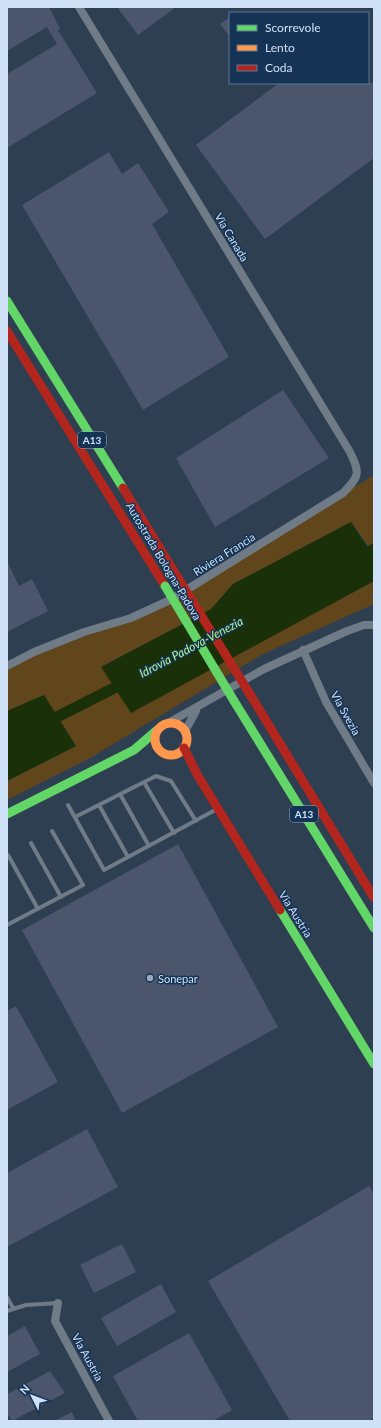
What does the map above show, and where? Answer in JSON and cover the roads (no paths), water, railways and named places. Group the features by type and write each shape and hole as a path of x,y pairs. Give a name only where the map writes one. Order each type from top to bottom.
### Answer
{"main road":[{"name":"Autostrada Bologna-Padova","path":"7,301 374,898"},
{"name":"Autostrada Bologna-Padova","path":"7,331 374,928"},
{"path":"7,814 134,750 164,724 170,722 179,724 185,731 187,736 184,748 172,755 167,755 158,749 154,740 156,731"},
{"name":"Via Austria","path":"184,748 198,776 374,1064"},
{"path":"134,750 158,749"},
{"name":"Via Austria","path":"172,755 186,764 198,776"}],"street":[{"name":"Via Canada","path":"80,7 350,452 357,468 355,481"},
{"name":"Riviera Francia","path":"7,666 34,652 84,632 131,618 170,600 343,493 355,481"},
{"path":"170,722 264,669 303,650 364,625 374,625"},
{"name":"Via Svezia","path":"303,650 326,702 374,784"},
{"path":"185,731 197,708"},
{"name":"Via Austria","path":"58,1302 55,1321 109,1421"}],"lane":[{"path":"75,817 156,776 171,781 196,821"},
{"path":"144,782 174,832"},
{"path":"120,794 149,846"},
{"path":"68,805 104,870 218,809"},
{"path":"99,805 128,857"},
{"path":"7,925 83,885 52,830"},
{"path":"30,843 61,897"},
{"path":"8,855 38,909"},
{"path":"7,1297 13,1308"},
{"path":"7,1311 26,1305 58,1302"}],"water":[{"path":"351,522 374,557 374,581 131,713 101,667 211,609 233,584"},
{"path":"44,695 76,746 7,781 7,711"}],"waterway":[{"name":"Idrovia Padova-Venezia","path":"358,558 374,549"},
{"name":"Idrovia Padova-Venezia","path":"45,723 128,681"}],"place":[{"name":"Sonepar","path":"150,978"}]}
